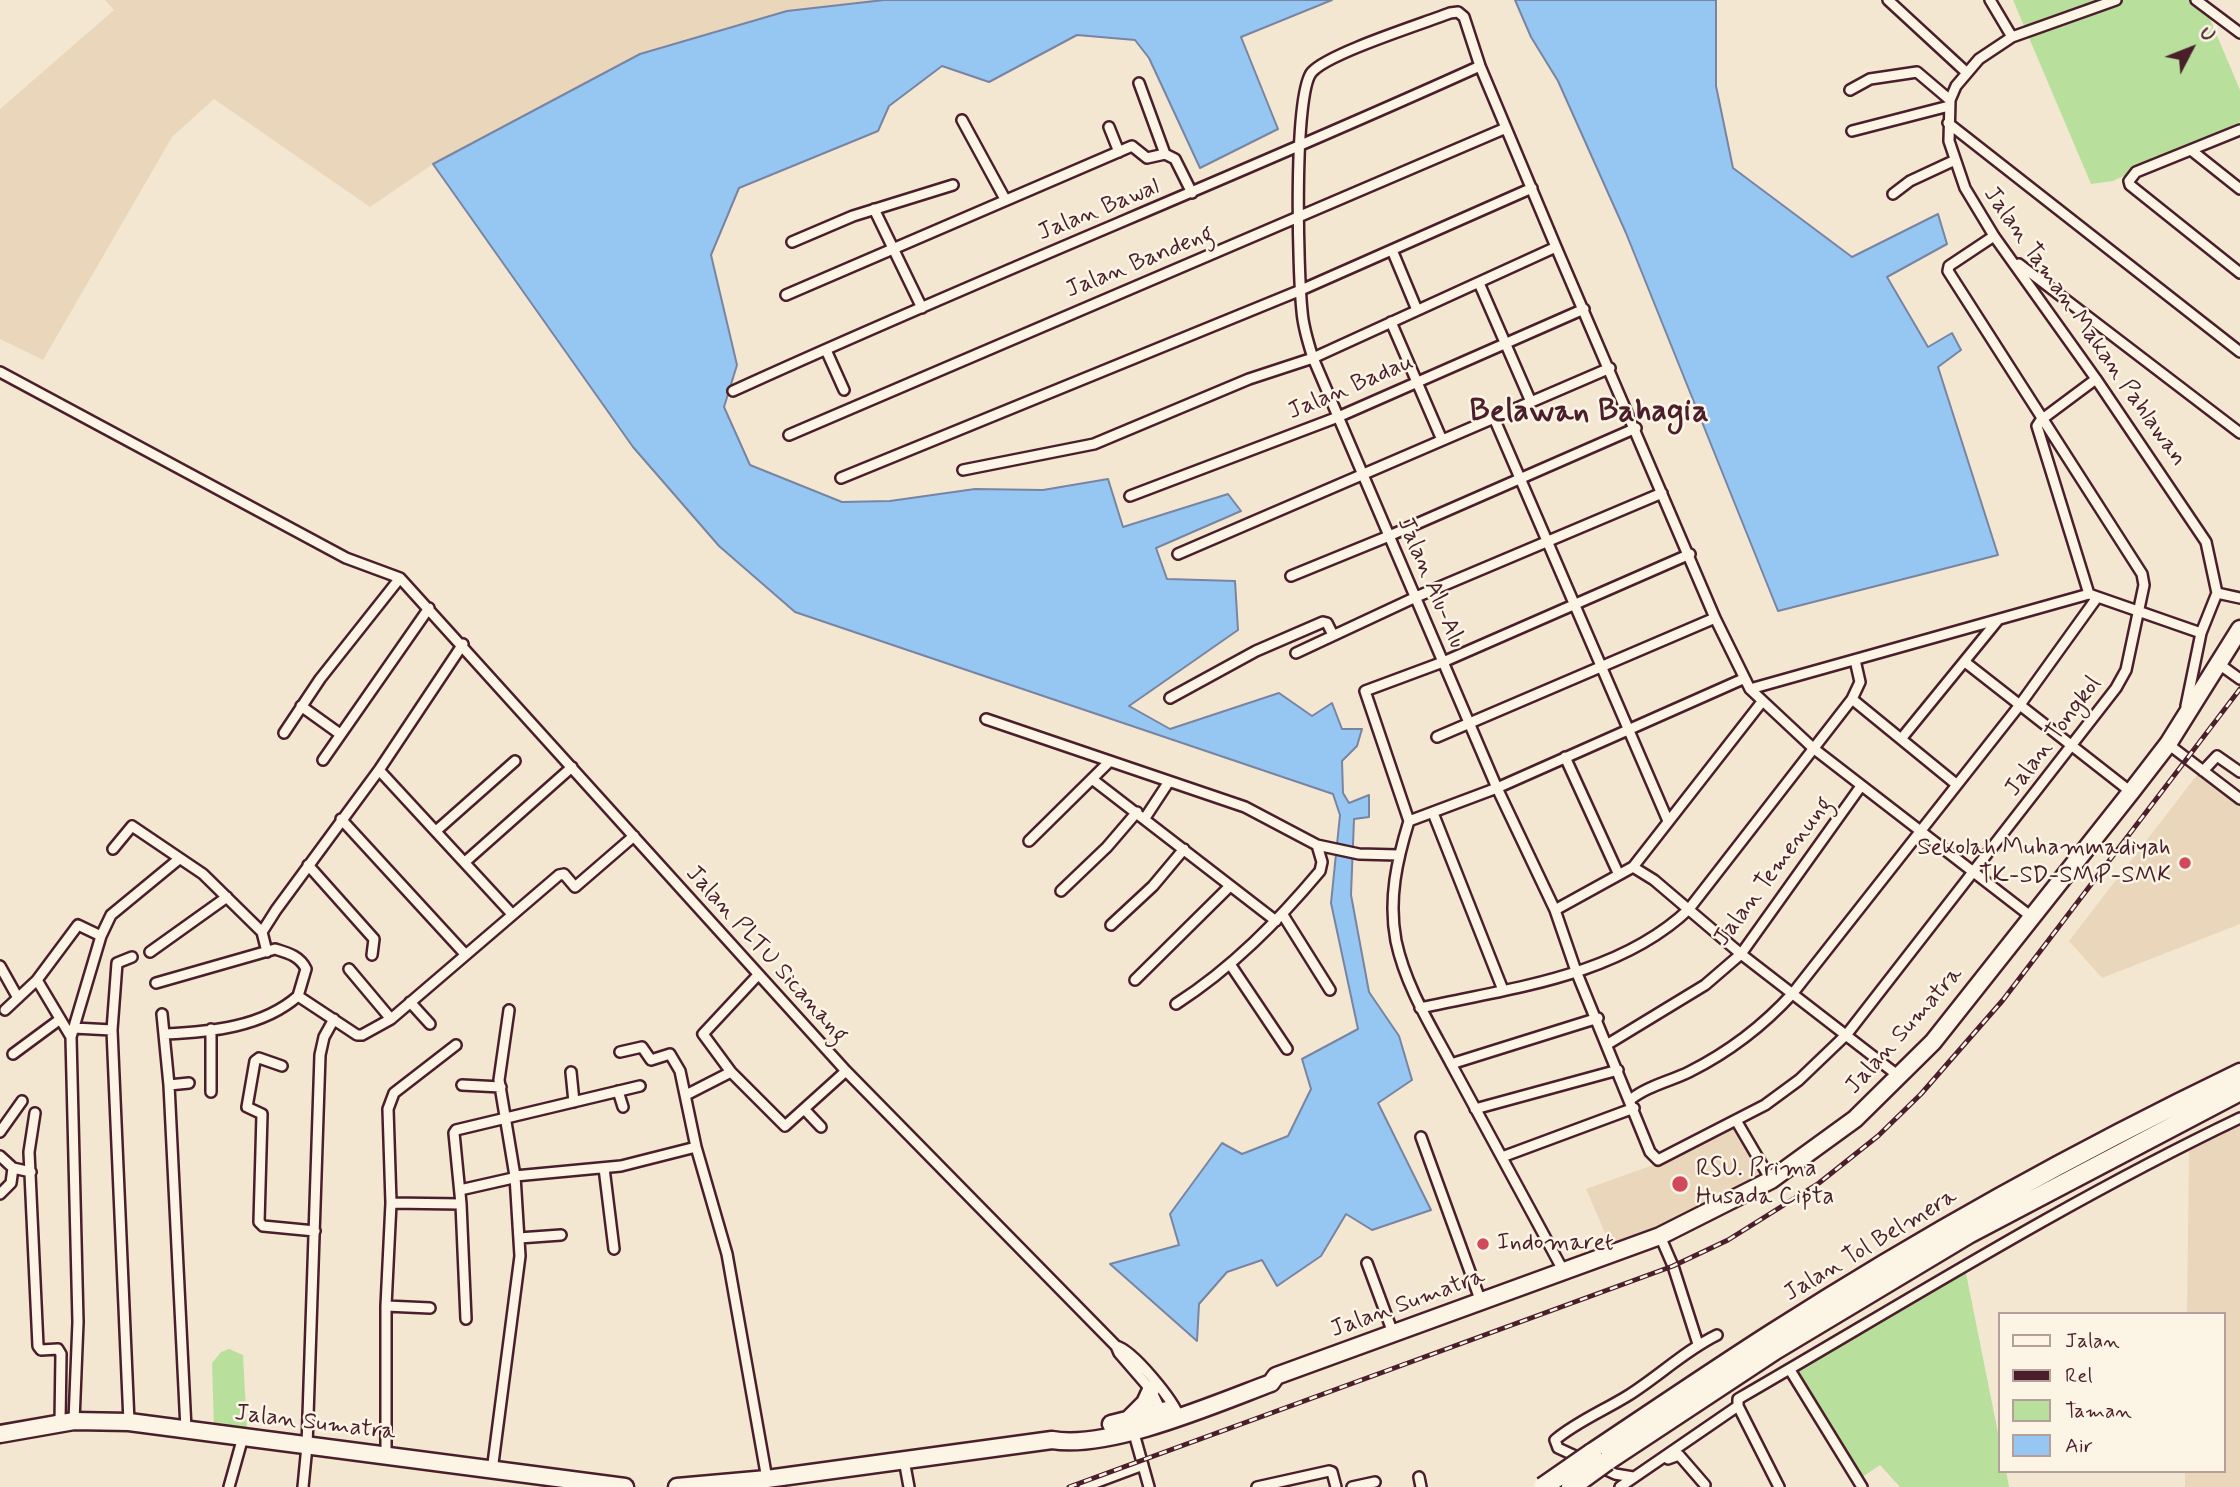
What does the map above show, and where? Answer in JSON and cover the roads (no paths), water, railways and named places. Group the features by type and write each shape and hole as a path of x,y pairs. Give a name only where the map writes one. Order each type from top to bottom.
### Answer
{"highway":[{"name":"Jalan Sumatra","path":"677,1487 740,1485 1052,1440 1066,1433 1130,1425 1170,1414 1268,1374 1276,1376 1660,1236 1771,1180 1855,1119 1933,1042 2168,744 2239,633"},
{"name":"Jalan Tol Belmera","path":"1572,1487 1600,1457 1772,1333 1877,1269 2092,1148 2240,1073"},
{"name":"Jalan Tol Belmera","path":"1543,1487 1600,1457 1970,1233 2240,1091"},
{"path":"1130,1425 1146,1403 1151,1390"},
{"name":"Jalan Sumatra","path":"0,1434 67,1422 129,1422 607,1487 625,1487"}],"street":[{"path":"1888,0 1966,72"},
{"path":"1990,0 2012,37"},
{"name":"Jalan Taman Makan Pahlawan","path":"2116,0 2012,37 1994,46 1966,72 1950,103 1948,123 1954,161 1965,188 1994,236 2199,529 2209,551 2217,593"},
{"path":"2196,0 2240,33"},
{"name":"Jalan Alu-Alu","path":"1480,66 1464,18 1458,12 1317,67 1309,75 1303,95 1298,219 1303,323 1313,358 1497,788 1555,910 1576,971 1598,1018 1650,1152 1658,1160 1737,1122"},
{"path":"1480,66 1743,679 1761,703 1814,748 2033,918"},
{"name":"Jalan Bawal","path":"733,391 1301,147 1480,66"},
{"path":"1850,90 1870,79 1917,72 1950,103"},
{"path":"1139,83 1165,154 1178,162 1192,194"},
{"path":"1852,131 1950,103"},
{"path":"962,120 1005,199"},
{"path":"1948,123 2240,352"},
{"path":"1109,127 1119,152"},
{"name":"Jalan Bandeng","path":"789,435 1058,317 1298,219 1506,128"},
{"path":"2240,130 2136,173 2130,177 2129,183 2240,273"},
{"path":"786,295 892,246 1134,146 1147,158 1165,154"},
{"path":"2191,150 2240,189"},
{"path":"1893,194 1910,181 1954,161"},
{"path":"792,242 874,209 953,185"},
{"path":"841,478 1301,290 1532,188"},
{"path":"874,209 922,308"},
{"name":"Jalan Tongkol","path":"1737,1122 1799,1080 1847,1034 2123,678 2139,613 2144,585 2142,574 1948,271 1949,266 1994,236"},
{"path":"963,470 1094,444 1249,379 1313,358 1556,247"},
{"path":"1392,250 1417,310"},
{"path":"2011,257 2240,433"},
{"path":"1479,282 1531,402"},
{"name":"Jalan Badau","path":"1130,496 1338,417 1584,309"},
{"path":"1391,322 1442,440"},
{"path":"826,350 844,390"},
{"path":"1178,554 1610,368"},
{"path":"0,372 346,558 400,579 301,706 284,733"},
{"path":"2092,596 2038,433 2041,420 2096,379"},
{"path":"1494,418 1518,481 1668,821"},
{"path":"1291,576 1390,537 1636,428"},
{"path":"1296,653 1416,597 1662,493"},
{"path":"1564,1272 1420,1008 1396,942 1393,886 1398,855 1409,821 1364,691 1443,662 1690,554"},
{"name":"Jalan PLTU Sicanang","path":"400,579 463,644 846,1071 1116,1346 1170,1414"},
{"path":"2183,720 2202,633 2217,593 2240,598"},
{"path":"1502,1157 1632,1104 1739,1042 1772,1016 2019,706 2092,596"},
{"path":"1750,689 2092,596 2202,633"},
{"path":"323,760 429,608"},
{"path":"1437,737 1715,618"},
{"path":"1901,739 1997,620"},
{"path":"1170,698 1256,651 1323,622 1327,623 1333,635"},
{"path":"262,932 341,819 379,770 463,644"},
{"path":"1420,1008 1503,990 1614,959 1674,924 1689,909 1852,699 1860,682 1855,660"},
{"path":"1965,662 2131,792"},
{"path":"2219,664 2240,679"},
{"path":"1409,821 1497,788 1743,679"},
{"path":"1852,699 1956,784"},
{"path":"1555,910 1633,867 1761,703"},
{"path":"301,706 340,734"},
{"path":"986,719 1245,807 1322,847 1359,854 1398,855"},
{"path":"2168,744 2240,799"},
{"path":"2203,771 2217,756 2240,772"},
{"path":"1565,757 1619,875"},
{"path":"436,831 515,761"},
{"path":"1029,841 1109,762"},
{"path":"466,862 572,767"},
{"path":"379,770 512,914"},
{"path":"1092,779 1230,886 1279,918 1330,990"},
{"path":"1061,891 1141,815 1168,783"},
{"name":"Jalan Temenung","path":"1608,1044 1705,985 1741,954 1861,786"},
{"path":"1433,813 1503,990"},
{"path":"341,819 465,954"},
{"path":"113,849 132,826 203,874 262,932 267,952"},
{"path":"298,996 359,1036 391,1019 559,875 565,874 573,886 580,884 634,836"},
{"path":"1177,1004 1230,964 1279,918 1320,871 1322,847"},
{"path":"1111,925 1153,886 1184,849"},
{"path":"67,1422 78,1322 73,1032 100,936 111,915 179,859"},
{"path":"308,865 374,939 372,955"},
{"path":"1633,867 1900,1077"},
{"path":"1135,980 1230,886"},
{"path":"150,952 228,898"},
{"path":"5,1010 37,980 78,925 100,936"},
{"path":"156,983 275,949 287,952 303,963 306,976 298,996 270,1017 211,1029 165,1034"},
{"path":"129,1422 112,1030 117,963 132,957"},
{"path":"1230,964 1287,1049"},
{"path":"0,966 18,998"},
{"path":"349,969 391,1019"},
{"path":"758,975 703,1034 731,1072 781,1125 788,1125 846,1071"},
{"path":"37,980 59,1020 73,1032 112,1030"},
{"path":"410,1002 430,1024"},
{"path":"492,1471 520,1256 514,1177 499,1074 509,1010"},
{"path":"162,1014 169,1085 186,1429"},
{"path":"1451,1064 1598,1018"},
{"path":"303,1487 307,1446 320,1055 324,1037 334,1019"},
{"path":"13,1054 59,1020"},
{"path":"211,1029 211,1092"},
{"path":"386,1455 386,1306 391,1203 388,1109 390,1099 456,1045"},
{"path":"620,1052 642,1047 651,1060 670,1054 680,1071 694,1147 727,1254 767,1479"},
{"path":"282,1066 259,1058 256,1060 247,1107 262,1114 259,1222 262,1226 315,1231"},
{"path":"1475,1109 1618,1070"},
{"path":"571,1072 574,1102"},
{"path":"686,1095 731,1072"},
{"path":"169,1085 189,1083"},
{"path":"462,1085 501,1087"},
{"path":"466,1319 461,1204 454,1131 640,1086"},
{"path":"618,1091 623,1107"},
{"path":"0,1132 22,1101"},
{"path":"805,1110 821,1127"},
{"path":"35,1112 29,1153 32,1172 38,1346 41,1350 58,1349 61,1353 67,1422"},
{"path":"1779,1487 1738,1406 1738,1399 2038,1223 2240,1118"},
{"path":"1737,1122 1771,1180"},
{"path":"1420,1137 1481,1302"},
{"path":"460,1190 514,1177 635,1164 694,1147"},
{"path":"0,1156 13,1168 32,1172"},
{"path":"0,1194 11,1183 13,1168"},
{"path":"604,1168 614,1249"},
{"path":"391,1203 461,1204"},
{"path":"519,1238 561,1235"},
{"path":"1660,1236 1673,1266 1698,1344"},
{"path":"1367,1263 1392,1333"},
{"path":"386,1306 430,1308"},
{"path":"1632,1478 1615,1474 1558,1448 1555,1440 1658,1376 1693,1352 1698,1344 1717,1335"},
{"name":"Jalan PLTU Sicanang","path":"1116,1346 1123,1348 1136,1360 1170,1414"},
{"path":"1790,1370 1862,1487"},
{"path":"1620,1487 1738,1406"},
{"path":"1130,1425 1149,1486"},
{"path":"229,1487 243,1437"},
{"path":"1664,1456 1668,1459 1679,1455 1706,1485"},
{"path":"904,1460 909,1487"},
{"path":"1084,1487 1143,1465"},
{"path":"1258,1487 1329,1471 1332,1472 1336,1487"},
{"path":"1352,1487 1374,1482"}],"water":[{"path":"884,0 1332,0 1241,37 1278,129 1200,168 1149,58 1135,40 1077,35 989,82 942,66 889,106 878,131 739,188 711,255 737,365 724,407 750,465 842,502 890,501 975,489 1043,490 1108,479 1123,527 1228,494 1241,511 1156,548 1167,579 1235,581 1238,630 1129,706 1170,729 1279,693 1312,716 1332,703 1342,729 1362,729 1357,746 1342,761 1343,793 1349,803 1369,795 1369,817 1354,819 1351,895 1369,992 1399,1036 1412,1080 1378,1103 1431,1210 1372,1230 1346,1214 1321,1256 1277,1286 1262,1260 1227,1272 1199,1304 1197,1341 1110,1264 1179,1245 1170,1214 1222,1143 1242,1154 1288,1136 1311,1089 1302,1059 1358,1029 1331,903 1340,815 1333,794 795,612 719,546 633,447 433,164 640,54 787,11"},
{"path":"1515,0 1716,0 1716,86 1733,168 1852,257 1938,214 1947,244 1887,277 1928,347 1952,333 1961,350 1938,367 1998,555 1778,611 1626,233 1558,81 1531,37"}],"railway":[{"path":"1069,1487 1673,1266 1728,1240 1819,1183 1878,1136 1921,1094 2003,1000 2240,689"}],"place":[{"name":"Sekolah Muhammadiyah TK-SD-SMP-SMK","path":"2185,863"},
{"name":"RSU. Prima Husada Cipta","path":"1680,1184"},
{"name":"Indomaret","path":"1483,1244"}],"district":[{"name":"Belawan Bahagia","path":"1589,413"}]}
